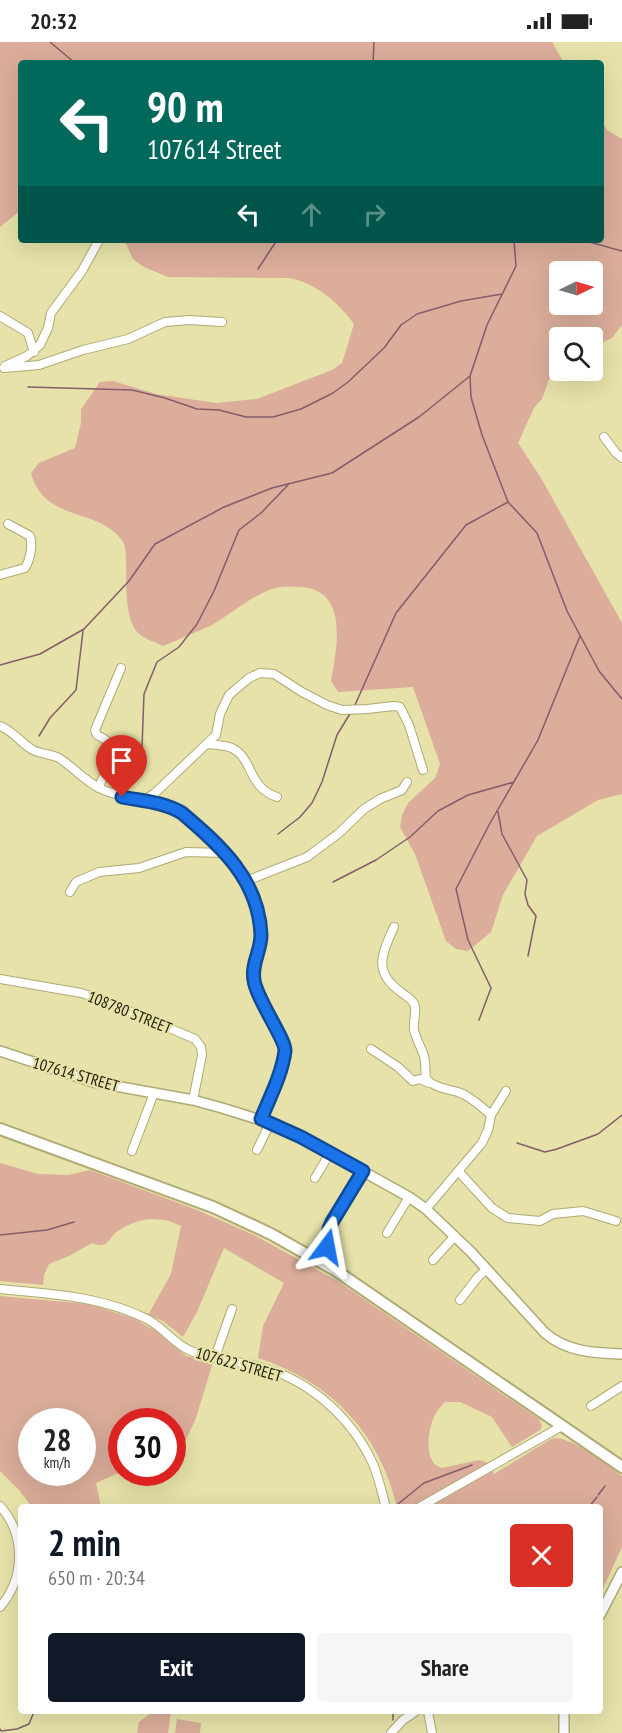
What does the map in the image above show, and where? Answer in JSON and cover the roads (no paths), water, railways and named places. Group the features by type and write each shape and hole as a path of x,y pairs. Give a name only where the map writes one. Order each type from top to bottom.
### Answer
{"main road":[{"path":"0,1129 213,1207 272,1234 329,1267 622,1467"}],"street":[{"path":"2,370 34,351 43,339 51,313 82,271 97,243"},
{"path":"0,316 28,333 34,351"},
{"path":"2,370 39,365 83,350 128,339 165,322 196,320 222,322"},
{"path":"604,437 622,458"},
{"path":"0,575 25,568 30,550 30,536 8,524"},
{"path":"99,788 114,754 110,743 97,735 95,730 121,668"},
{"path":"143,801 155,793 217,733 220,714 229,695 249,678 268,672 327,705 342,710 400,707 409,725 423,770"},
{"path":"0,726 9,729 34,750 55,756 99,788 122,797 174,808 182,813 225,853 246,881 261,937 254,968 254,981 285,1051 257,1150"},
{"path":"208,744 233,749 244,759 262,790 277,797"},
{"path":"246,881 307,857 338,834 364,809 402,790 407,782"},
{"path":"70,892 76,882 99,873 139,868 186,852 225,853"},
{"path":"394,927 383,950 381,958 383,968 393,987 410,998 415,1005 414,1029 424,1058 426,1079 431,1084"},
{"name":"108780 STREET","path":"0,979 81,993 195,1039 201,1047 202,1055 193,1100"},
{"path":"371,1049 398,1067 413,1081 420,1079 462,1094 478,1103 491,1115"},
{"name":"107614 STREET","path":"0,1051 78,1078 115,1087 193,1100 266,1121 363,1171 426,1209 487,1269 539,1327 559,1344 574,1350 622,1354"},
{"path":"426,1209 483,1143 491,1115 506,1091"},
{"path":"132,1151 154,1093"},
{"path":"315,1178 330,1153"},
{"path":"329,1267 327,1247 329,1229 363,1171"},
{"path":"459,1173 492,1208 508,1218 540,1221 553,1214 583,1211 616,1221"},
{"path":"387,1233 409,1197"},
{"path":"433,1260 455,1236"},
{"path":"460,1300 487,1269"},
{"name":"107622 STREET","path":"0,1289 98,1300 145,1318 190,1350 285,1375 306,1387 332,1407 357,1436 377,1476 385,1504"},
{"path":"215,1357 232,1309"},
{"path":"591,1406 622,1386"},
{"path":"425,1504 562,1426"},
{"path":"0,1506 8,1517 18,1549"},
{"path":"0,1607 15,1583 18,1569"},
{"path":"603,1609 622,1572"},
{"path":"391,1733 412,1714"},
{"path":"428,1714 432,1733"},
{"path":"561,1714 564,1733"}],"waterway":[{"path":"50,42 71,60"},
{"path":"373,60 374,42"},
{"path":"258,269 275,243"},
{"path":"514,243 516,266 487,325 470,376 471,397 482,435 508,502 537,533 567,611 599,671 622,699"},
{"path":"593,243 622,251"},
{"path":"28,387 132,390 197,409 219,410 246,417 273,417 301,409 333,393 384,348 401,325 417,314 461,301 502,294"},
{"path":"0,665 40,654 84,629 129,581 155,544 224,507 272,488 332,473 419,417 470,376"},
{"path":"142,748 144,694 157,662 179,647 197,624 214,591 239,530 261,513 288,485"},
{"path":"355,705 396,613 466,525 508,502"},
{"path":"39,736 50,718 76,690 83,631"},
{"path":"479,1020 491,988 468,940 456,889 489,825 538,740 580,636"},
{"path":"278,834 300,817 312,803 322,782 337,735 351,712"},
{"path":"333,882 376,860 410,837 438,811 468,795 514,782"},
{"path":"498,812 502,834 527,880 525,894 528,905 536,916 528,956"},
{"path":"517,1143 545,1152 557,1149 598,1134 622,1115"},
{"path":"0,1235 47,1230 74,1222"},
{"path":"398,1504 424,1483 472,1465"},
{"path":"598,1495 605,1486"},
{"path":"591,1504 597,1497"},
{"path":"0,1729 1,1731 17,1729 29,1724 33,1714"},
{"path":"393,1714 393,1720"}]}
